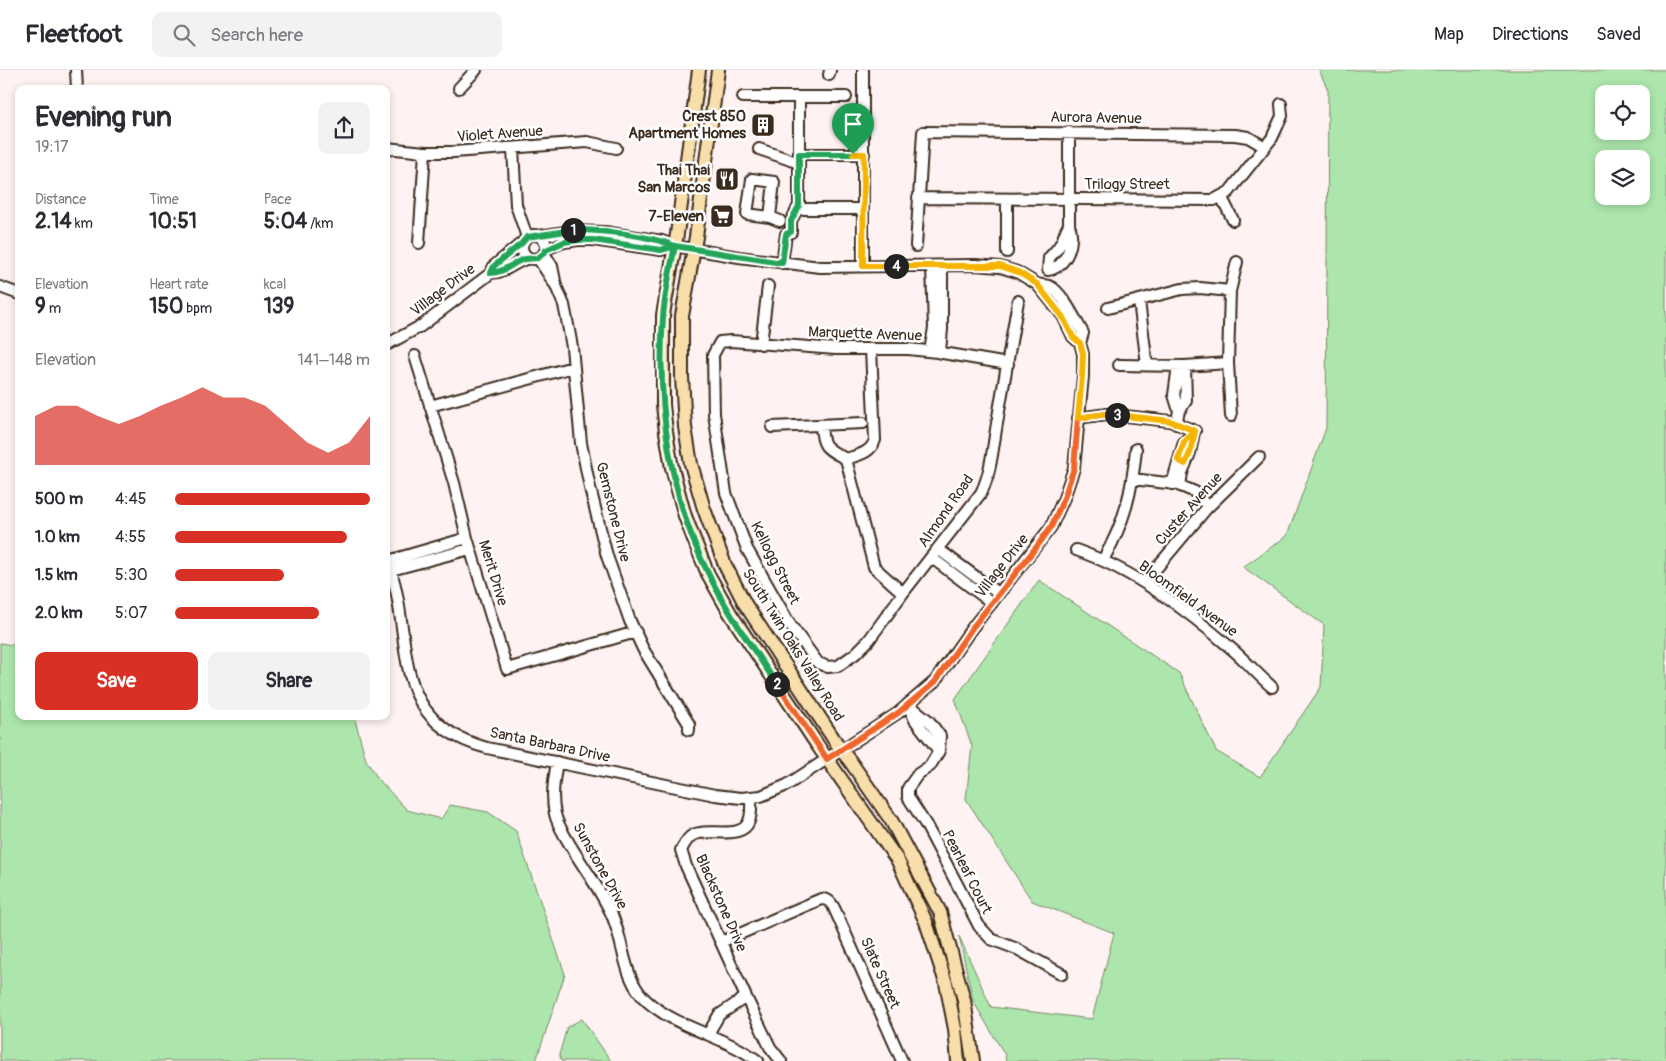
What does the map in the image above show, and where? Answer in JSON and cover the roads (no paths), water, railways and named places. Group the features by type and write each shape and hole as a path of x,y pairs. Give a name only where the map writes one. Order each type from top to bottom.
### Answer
{"main road":[{"path":"699,70 675,246 663,316 663,405 672,468 685,516 708,574 730,613 827,759 898,861 926,922 946,983 955,1029 958,1061"},
{"name":"South Twin Oaks Valley Road","path":"718,70 694,249 682,316 683,407 691,464 704,509 725,565 745,604 841,750 891,820 940,912 964,1000 973,1061"}],"street":[{"path":"76,70 77,85"},
{"path":"460,88 476,70"},
{"path":"863,71 863,266"},
{"path":"743,97 846,97"},
{"path":"778,262 786,234 791,232 791,221 799,206 799,97"},
{"path":"1233,220 1221,196 1229,192 1272,138 1282,116 1282,104"},
{"name":"Aurora Avenue","path":"918,198 923,132 1235,135 1248,137 1265,147"},
{"path":"1037,284 1048,270 1049,258 1062,252 1065,229 1069,225 1069,132"},
{"name":"Violet Avenue","path":"390,148 425,152 454,152 586,142 616,148"},
{"path":"513,148 516,205 525,240 522,250 539,255 544,240 539,236"},
{"path":"759,149 799,158 864,154"},
{"path":"419,243 425,152"},
{"name":"Trilogy Street","path":"918,198 1214,200 1221,196"},
{"path":"916,246 918,198"},
{"path":"1007,252 1008,199"},
{"path":"797,209 863,209"},
{"path":"778,262 780,237 775,219 791,221"},
{"name":"Village Drive","path":"390,343 421,326 491,273 494,266 525,240 535,235 539,236 559,231 588,230 662,241 675,246 820,267 1000,266 1018,272 1037,284 1051,286 1072,312 1083,332 1080,343 1083,354 1082,376 1074,468 1064,498 1051,527 992,603 935,682 898,713 827,759"},
{"name":"Village Drive","path":"491,273 499,273 514,264 539,255 564,242 593,240 661,250 675,246"},
{"name":"Gemstone Drive","path":"539,255 564,305 580,433 590,488 618,589 644,649 689,724 689,730"},
{"path":"1231,416 1228,363 1230,290 1237,262"},
{"path":"935,352 942,329 937,266"},
{"path":"761,344 768,286"},
{"path":"0,287 15,293"},
{"path":"1108,308 1182,289 1230,290"},
{"path":"0,296 15,294"},
{"name":"Almond Road","path":"828,667 838,666 855,654 864,644 974,502 986,482 1018,301"},
{"path":"1139,301 1147,366"},
{"name":"Marquette Avenue","path":"720,342 908,349 1008,364"},
{"name":"Kellogg Street","path":"720,342 713,355 714,414 726,493 748,549 789,623 818,663 828,667"},
{"path":"846,459 864,453 873,447 875,440 871,349"},
{"name":"Merit Drive","path":"415,356 454,483 468,543 506,669 636,632"},
{"path":"1119,365 1182,366 1228,363"},
{"path":"1176,424 1179,411 1174,395 1181,387 1182,366"},
{"path":"430,406 573,367"},
{"path":"1078,418 1107,414 1170,421 1195,431 1190,453 1182,462 1176,485"},
{"path":"772,426 863,423"},
{"path":"822,425 822,441 825,446 846,459 874,567 903,592"},
{"path":"1103,560 1115,540 1125,514 1136,449"},
{"name":"Custer Avenue","path":"1144,583 1208,507 1259,458"},
{"path":"1132,479 1176,485 1195,492 1208,507"},
{"path":"390,563 468,543"},
{"name":"Bloomfield Avenue","path":"1076,550 1103,560 1168,599 1234,651 1272,687"},
{"path":"935,553 999,594"},
{"path":"935,553 992,603"},
{"name":"Santa Barbara Drive","path":"390,571 399,606 406,663 411,683 422,704 435,720 449,732 474,744 728,798 768,794 787,785 827,759"},
{"name":"Pearleaf Court","path":"908,704 915,720 940,736 939,752 930,766 918,774 908,788 908,798 926,825 979,926 990,939 1017,949 1062,974"},
{"name":"Sunstone Drive","path":"558,762 553,798 555,814 579,861 611,913 631,980 638,993 664,1014 743,1050 758,1061"},
{"name":"Blackstone Drive","path":"751,797 749,821 745,828 736,832 694,834 686,841 681,850 686,866 746,997 770,1047 781,1061"},
{"name":"Slate Street","path":"721,942 821,899 828,900 832,903 902,1061"},
{"path":"708,1034 719,1015 746,997"}],"place":[{"name":"Crest 850 Apartment Homes","path":"763,125"},
{"name":"Thai Thai San Marcos","path":"727,179"},
{"name":"7-Eleven","path":"722,216"}]}
